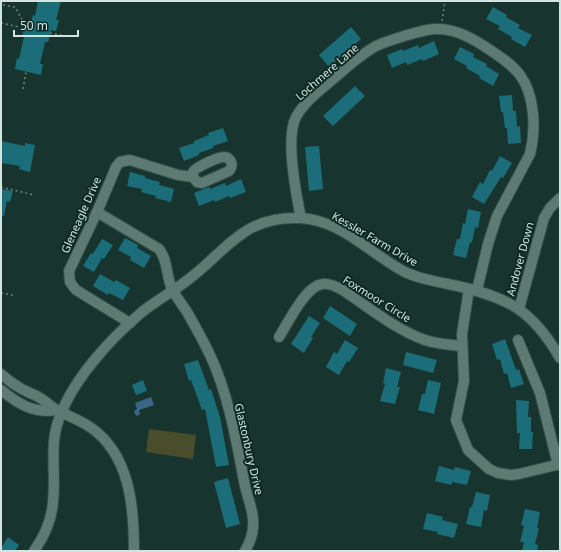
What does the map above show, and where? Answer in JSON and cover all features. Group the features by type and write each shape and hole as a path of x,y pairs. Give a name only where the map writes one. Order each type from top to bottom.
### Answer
{"street":[{"name":"Lochmere Lane","path":"301,218 296,191 292,141 294,121 299,112 312,97 358,58 375,47 413,33 441,29 453,30 472,38 513,68 520,75 525,84 533,114 534,134 530,154 497,216 463,323 462,346 464,380 456,420 468,450 489,469 498,473 511,475 559,464"},
{"name":"Gleneagle Drive","path":"130,323 76,290 70,282 69,271 97,212 116,167 120,162 130,160 178,175 193,177"},
{"name":"Andover Down","path":"519,309 544,218 550,208 560,198"},
{"name":"Glastonbury Drive","path":"97,212 159,249 164,258 168,281 210,355 235,431 253,520 250,540 245,551"},
{"name":"Kessler Farm Drive","path":"34,551 41,539 52,511 54,492 54,442 58,411 95,360 111,341 130,323 143,311 198,272 230,242 246,230 256,225 276,219 301,218 311,219 327,224 347,234 390,264 406,273 473,289 519,309 538,325 559,354"},
{"name":"Foxmoor Circle","path":"279,336 306,294 313,287 322,284 332,285 342,289 393,325 406,332 435,343 462,346"},
{"path":"518,340 540,393 559,464"},
{"path":"1,374 14,384 38,397 58,411 90,427 100,435 116,454 125,477 132,505 134,551"},
{"path":"1,390 17,402 35,410 47,412 58,411"}],"path":[{"path":"441,29 446,1"},
{"path":"1,23 24,26 15,7 3,5"},
{"path":"50,33 66,36"},
{"path":"23,89 26,72"},
{"path":"1,187 34,195"},
{"path":"1,293 13,295"}],"green space":[{"path":"149,429 196,435 193,459 146,452"}],"water":[{"path":"151,397 154,405 139,410 140,414 137,416 134,411 137,409 135,403"}],"building":[{"path":"38,1 61,1 56,20 59,20 56,31 51,30 48,42 45,42 40,64 43,64 41,75 15,69 24,37 22,36 25,25 30,26 33,15 35,16"},
{"path":"493,7 520,25 518,28 532,35 525,47 498,29 500,26 486,19"},
{"path":"351,27 361,39 329,67 319,55"},
{"path":"434,41 439,54 423,61 422,59 407,65 406,62 392,68 387,55 418,45 419,48"},
{"path":"460,47 474,54 473,57 487,64 486,66 499,74 493,86 466,68 467,66 454,59"},
{"path":"355,86 365,96 333,126 323,116"},
{"path":"512,95 513,111 516,111 517,127 520,126 521,143 508,144 507,128 505,128 503,112 501,112 499,96"},
{"path":"223,128 228,141 213,146 213,148 184,161 179,148 194,143 194,141 209,135 208,133"},
{"path":"1,141 25,146 25,143 35,145 30,172 19,169 20,166 1,163"},
{"path":"319,146 323,189 309,191 305,147"},
{"path":"500,156 512,163 484,204 472,197 480,182 483,184 490,170 492,171"},
{"path":"130,172 160,182 159,185 174,189 171,202 155,198 156,196 141,192 142,189 127,186"},
{"path":"241,179 246,192 230,198 229,196 215,202 214,200 199,206 194,193 225,183 226,186"},
{"path":"1,189 13,191 10,202 7,201 4,216 1,216"},
{"path":"468,209 481,212 478,228 475,227 472,243 470,242 466,258 453,255 457,239 460,239 463,223 465,224"},
{"path":"125,238 138,245 137,248 151,256 144,268 130,260 131,257 118,250"},
{"path":"102,239 113,245 104,259 102,258 94,272 83,266 91,253 93,254"},
{"path":"100,274 114,282 116,280 130,288 123,300 109,293 108,295 93,286"},
{"path":"330,306 357,324 350,336 323,318"},
{"path":"309,316 320,323 311,337 313,338 304,353 291,344"},
{"path":"505,339 516,370 519,369 524,384 511,388 507,373 504,374 500,359 497,360 492,344"},
{"path":"345,340 358,348 349,362 347,361 339,375 326,367 334,352 337,354"},
{"path":"406,352 437,360 433,373 403,365"},
{"path":"198,360 209,390 211,389 220,417 229,465 216,467 205,409 202,410 191,380 189,381 184,364"},
{"path":"386,368 401,372 397,387 400,387 395,404 380,401 385,384 383,383"},
{"path":"143,380 147,391 136,395 132,385"},
{"path":"428,380 441,383 434,414 418,410 422,394 425,394"},
{"path":"516,400 529,401 528,417 531,417 531,432 533,432 532,449 519,449 520,433 517,433"},
{"path":"439,466 454,470 455,467 471,471 467,485 452,482 451,485 435,481"},
{"path":"228,478 240,524 226,528 214,482"},
{"path":"476,492 490,495 487,511 484,510 481,527 466,524 470,507 472,507"},
{"path":"525,509 540,512 537,528 539,528 535,544 538,545 537,551 522,551 524,542 520,542 524,526 521,525"},
{"path":"427,513 443,517 442,520 458,524 454,538 437,534 438,532 423,529"},
{"path":"8,537 19,545 15,551 1,551 1,548"}]}
